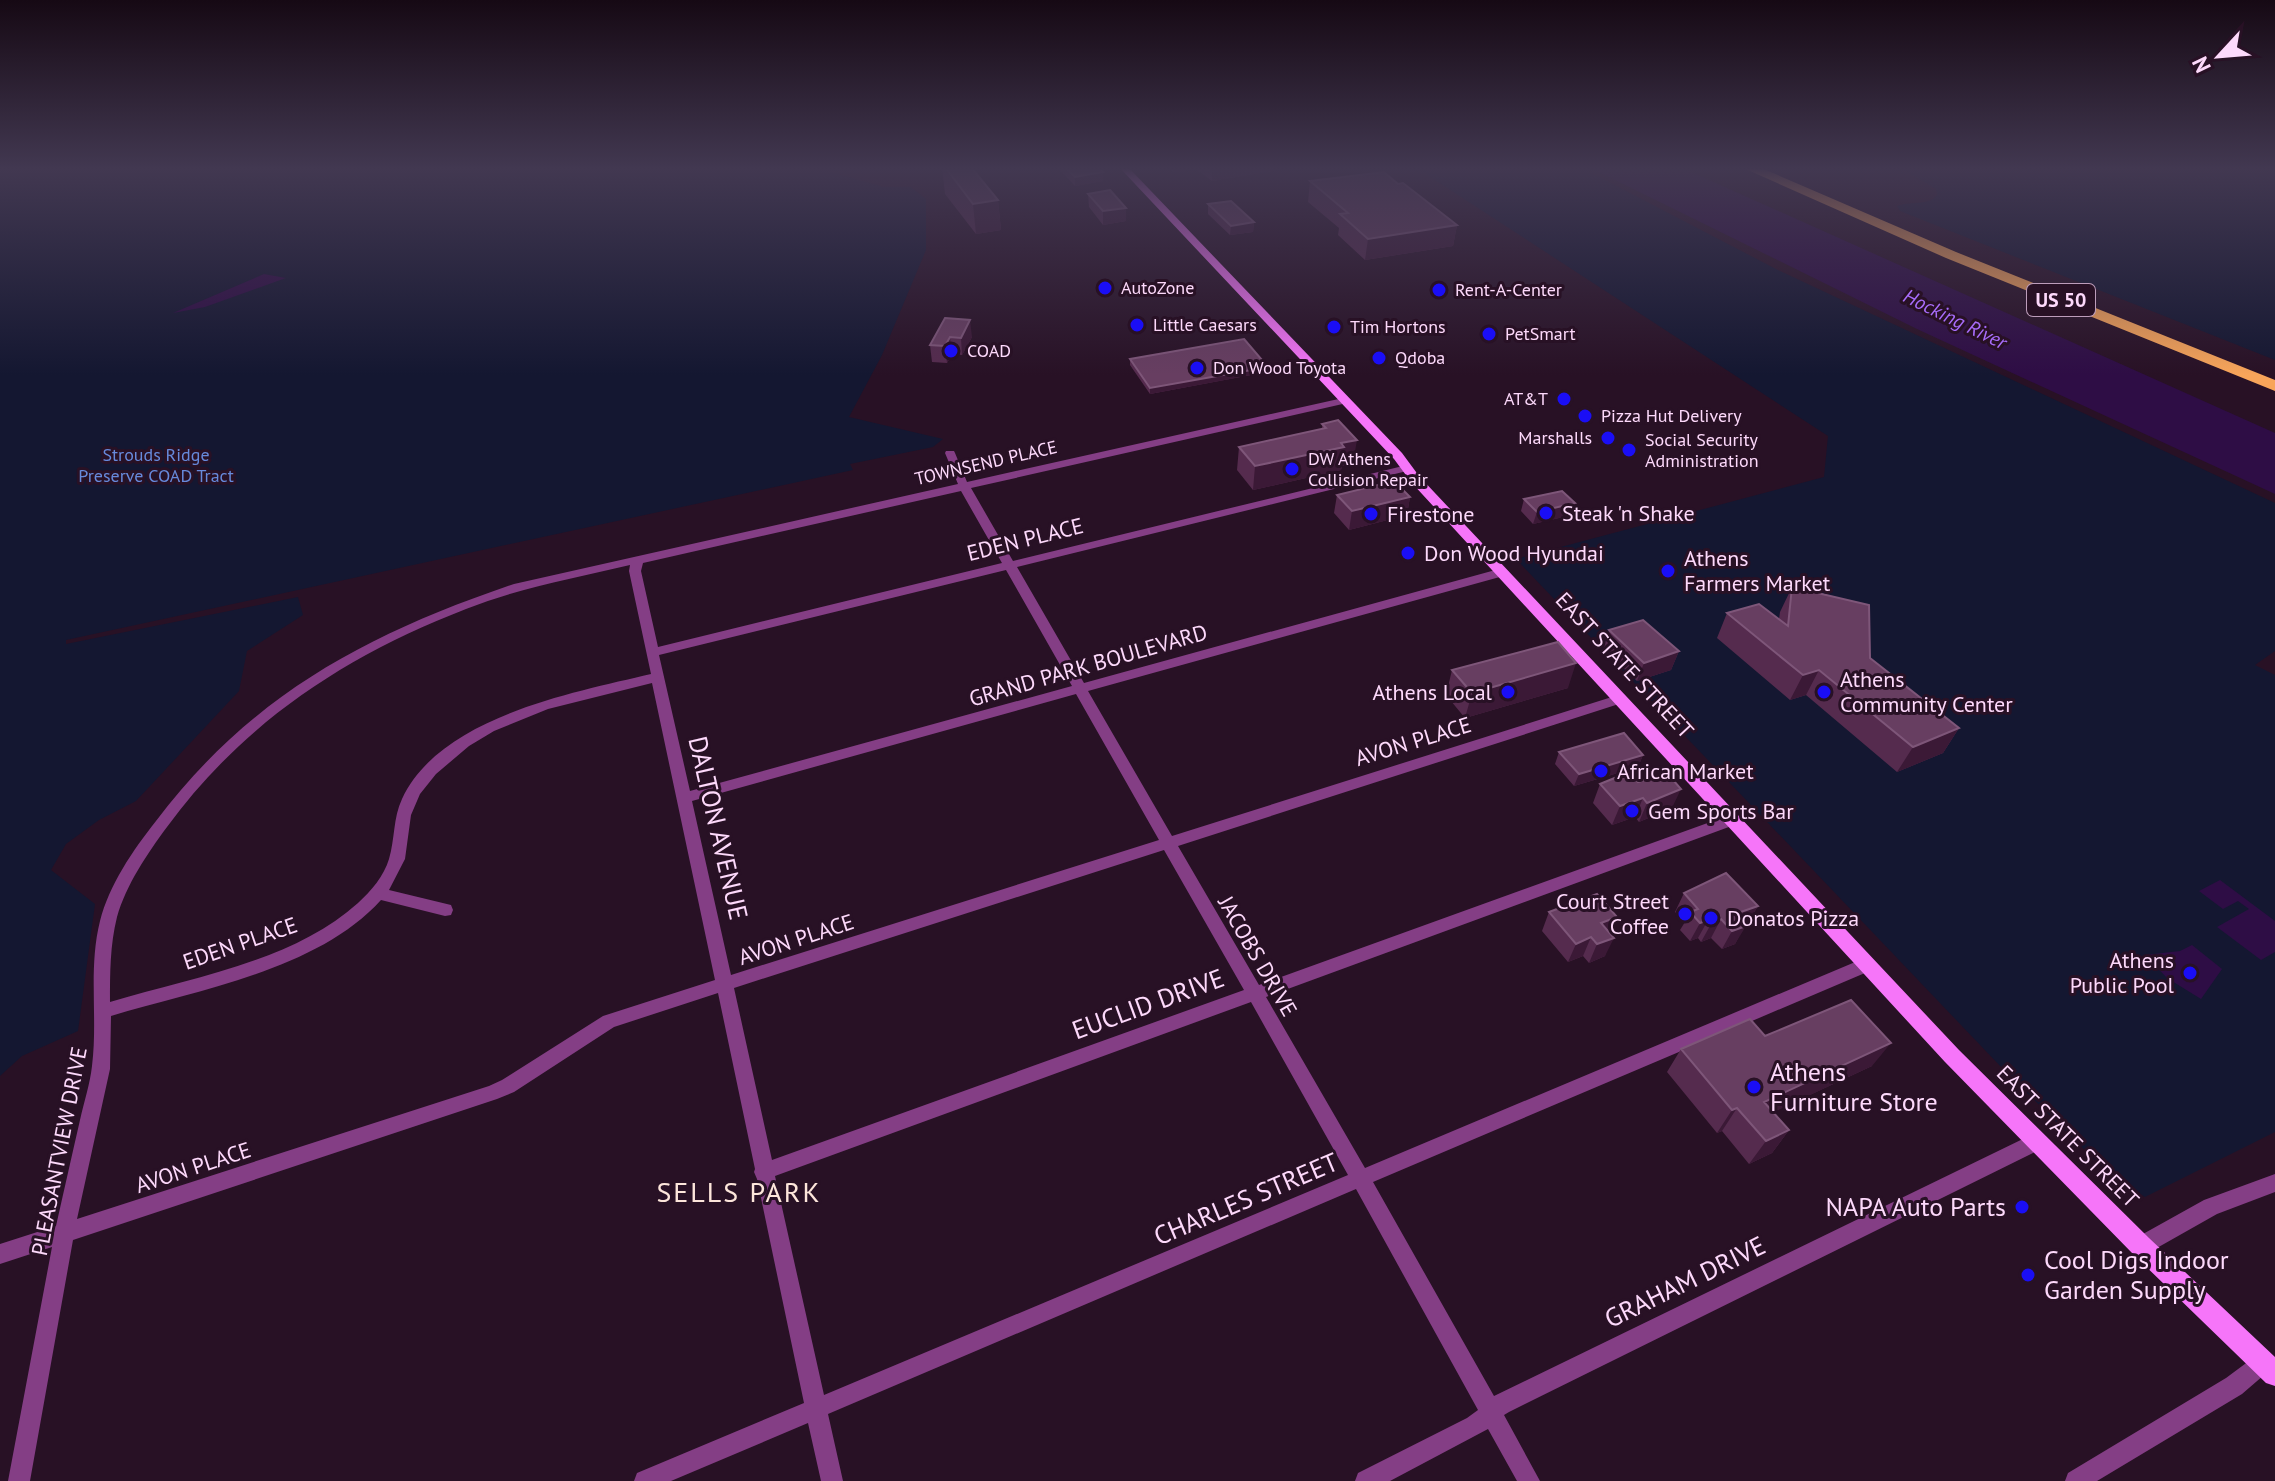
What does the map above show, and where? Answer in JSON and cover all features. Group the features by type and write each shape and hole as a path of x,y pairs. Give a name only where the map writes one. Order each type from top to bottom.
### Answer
{"highway":[{"name":"US 50","path":"1907,236 2275,386"},
{"name":"US 50","path":"1938,236 2275,371"}],"main road":[{"name":"EAST STATE STREET","path":"1188,236 1407,468 1866,965 2036,1142 2271,1368"}],"street":[{"name":"TOWNSEND PLACE","path":"637,562 1343,401"},
{"name":"JACOBS DRIVE","path":"950,453 1010,565 1361,1179 1529,1481"},
{"name":"EDEN PLACE","path":"654,652 1407,468"},
{"name":"DALTON AVENUE","path":"637,562 636,576 727,984 763,1172 832,1481"},
{"name":"PLEASANTVIEW DRIVE","path":"19,1481 64,1233 101,1069 102,955 109,917 121,890 177,799 251,723 339,663 445,611 518,587 637,562"},
{"name":"GRAND PARK BOULEVARD","path":"684,798 1503,572"},
{"name":"EDEN PLACE","path":"103,1011 269,961 303,946 356,915 378,893 399,853 402,816 410,796 424,776 464,740 501,719 658,677"},
{"name":"AVON PLACE","path":"0,1254 488,1094 508,1086 609,1021 1620,699"},
{"name":"EUCLID DRIVE","path":"763,1172 1732,820"},
{"path":"378,893 445,910"},
{"name":"CHARLES STREET","path":"645,1481 1866,965"},
{"name":"GRAHAM DRIVE","path":"1366,1481 1475,1426 1501,1404 2036,1142"},
{"path":"2141,1246 2211,1207 2275,1183"},
{"path":"2076,1481 2234,1386 2271,1368"}],"green space":[{"name":"Strouds Ridge Preserve COAD Tract","path":"0,236 926,236 926,250 882,355 849,417 943,439 933,447 850,464 853,470 66,640 66,644 298,597 303,615 247,651 239,691 136,801 99,820 66,844 51,870 95,904 78,1031 22,1056 0,1076"},
{"path":"1521,236 1713,236 1776,269 2275,503 2275,651 2255,665 2275,675 2275,1132 2145,1197 2113,1178 2003,1069 1516,559 1824,477 1828,436"},
{"path":"1963,236 2275,236 2275,360"}],"water":[{"name":"Hocking River","path":"1729,236 1835,236 2275,433 2275,494 1917,329"},
{"path":"264,274 286,278 205,307 173,313"},
{"path":"2220,880 2275,921 2275,952 2261,960 2217,927 2249,909 2238,901 2223,909 2199,891"},
{"name":"Athens Public Pool","path":"2192,945 2222,969 2201,999 2167,978 2145,955 2180,951"}],"building":[{"path":"945,318 970,320 961,338 950,337 945,346 930,345"},
{"name":"Don Wood Toyota","path":"1244,339 1268,367 1150,388 1130,359"},
{"path":"1338,420 1357,440 1341,443 1344,447 1255,466 1239,447 1326,428 1322,424"},
{"path":"1394,481 1410,497 1352,511 1337,495"},
{"path":"1562,491 1575,503 1537,512 1524,499"},
{"path":"1792,587 1869,605 1870,658 1959,728 1913,747 1819,670 1803,675 1727,613 1759,604 1788,626"},
{"path":"1643,620 1679,651 1644,663 1609,630"},
{"path":"1558,642 1576,663 1472,693 1452,670"},
{"path":"1624,733 1643,755 1579,774 1559,752"},
{"path":"1667,773 1681,789 1647,803 1643,798 1620,806 1600,784 1622,775 1625,778 1632,776 1638,782"},
{"path":"1726,873 1758,906 1735,914 1746,926 1732,931 1721,919 1711,924 1708,920 1700,923 1690,912 1698,909 1684,893"},
{"path":"1597,894 1617,917 1601,923 1614,938 1597,944 1591,937 1576,944 1549,912"},
{"path":"1851,1000 1891,1043 1764,1102 1789,1130 1766,1141 1737,1108 1732,1110 1681,1049 1750,1019 1765,1036"}],"place":[{"name":"AutoZone","path":"1105,288"},
{"name":"Rent-A-Center","path":"1439,290"},
{"name":"Little Caesars","path":"1137,325"},
{"name":"Tim Hortons","path":"1334,327"},
{"name":"PetSmart","path":"1489,334"},
{"name":"COAD","path":"951,351"},
{"name":"Qdoba","path":"1379,358"},
{"name":"Don Wood Toyota","path":"1197,368"},
{"name":"AT&T","path":"1564,399"},
{"name":"Pizza Hut Delivery","path":"1585,416"},
{"name":"Marshalls","path":"1608,438"},
{"name":"Social Security Administration","path":"1629,450"},
{"name":"DW Athens Collision Repair","path":"1292,469"},
{"name":"Steak 'n Shake","path":"1546,513"},
{"name":"Firestone","path":"1371,514"},
{"name":"Don Wood Hyundai","path":"1408,553"},
{"name":"Athens Farmers Market","path":"1668,571"},
{"name":"Athens Local","path":"1508,692"},
{"name":"Athens Community Center","path":"1824,692"},
{"name":"African Market","path":"1601,771"},
{"name":"Gem Sports Bar","path":"1632,811"},
{"name":"Court Street Coffee","path":"1685,914"},
{"name":"Donatos Pizza","path":"1711,918"},
{"name":"Athens Public Pool","path":"2190,973"},
{"name":"Athens Furniture Store","path":"1754,1087"},
{"name":"NAPA Auto Parts","path":"2022,1207"},
{"name":"Cool Digs Indoor Garden Supply","path":"2028,1275"}],"district":[{"name":"SELLS PARK","path":"739,1192"}]}
